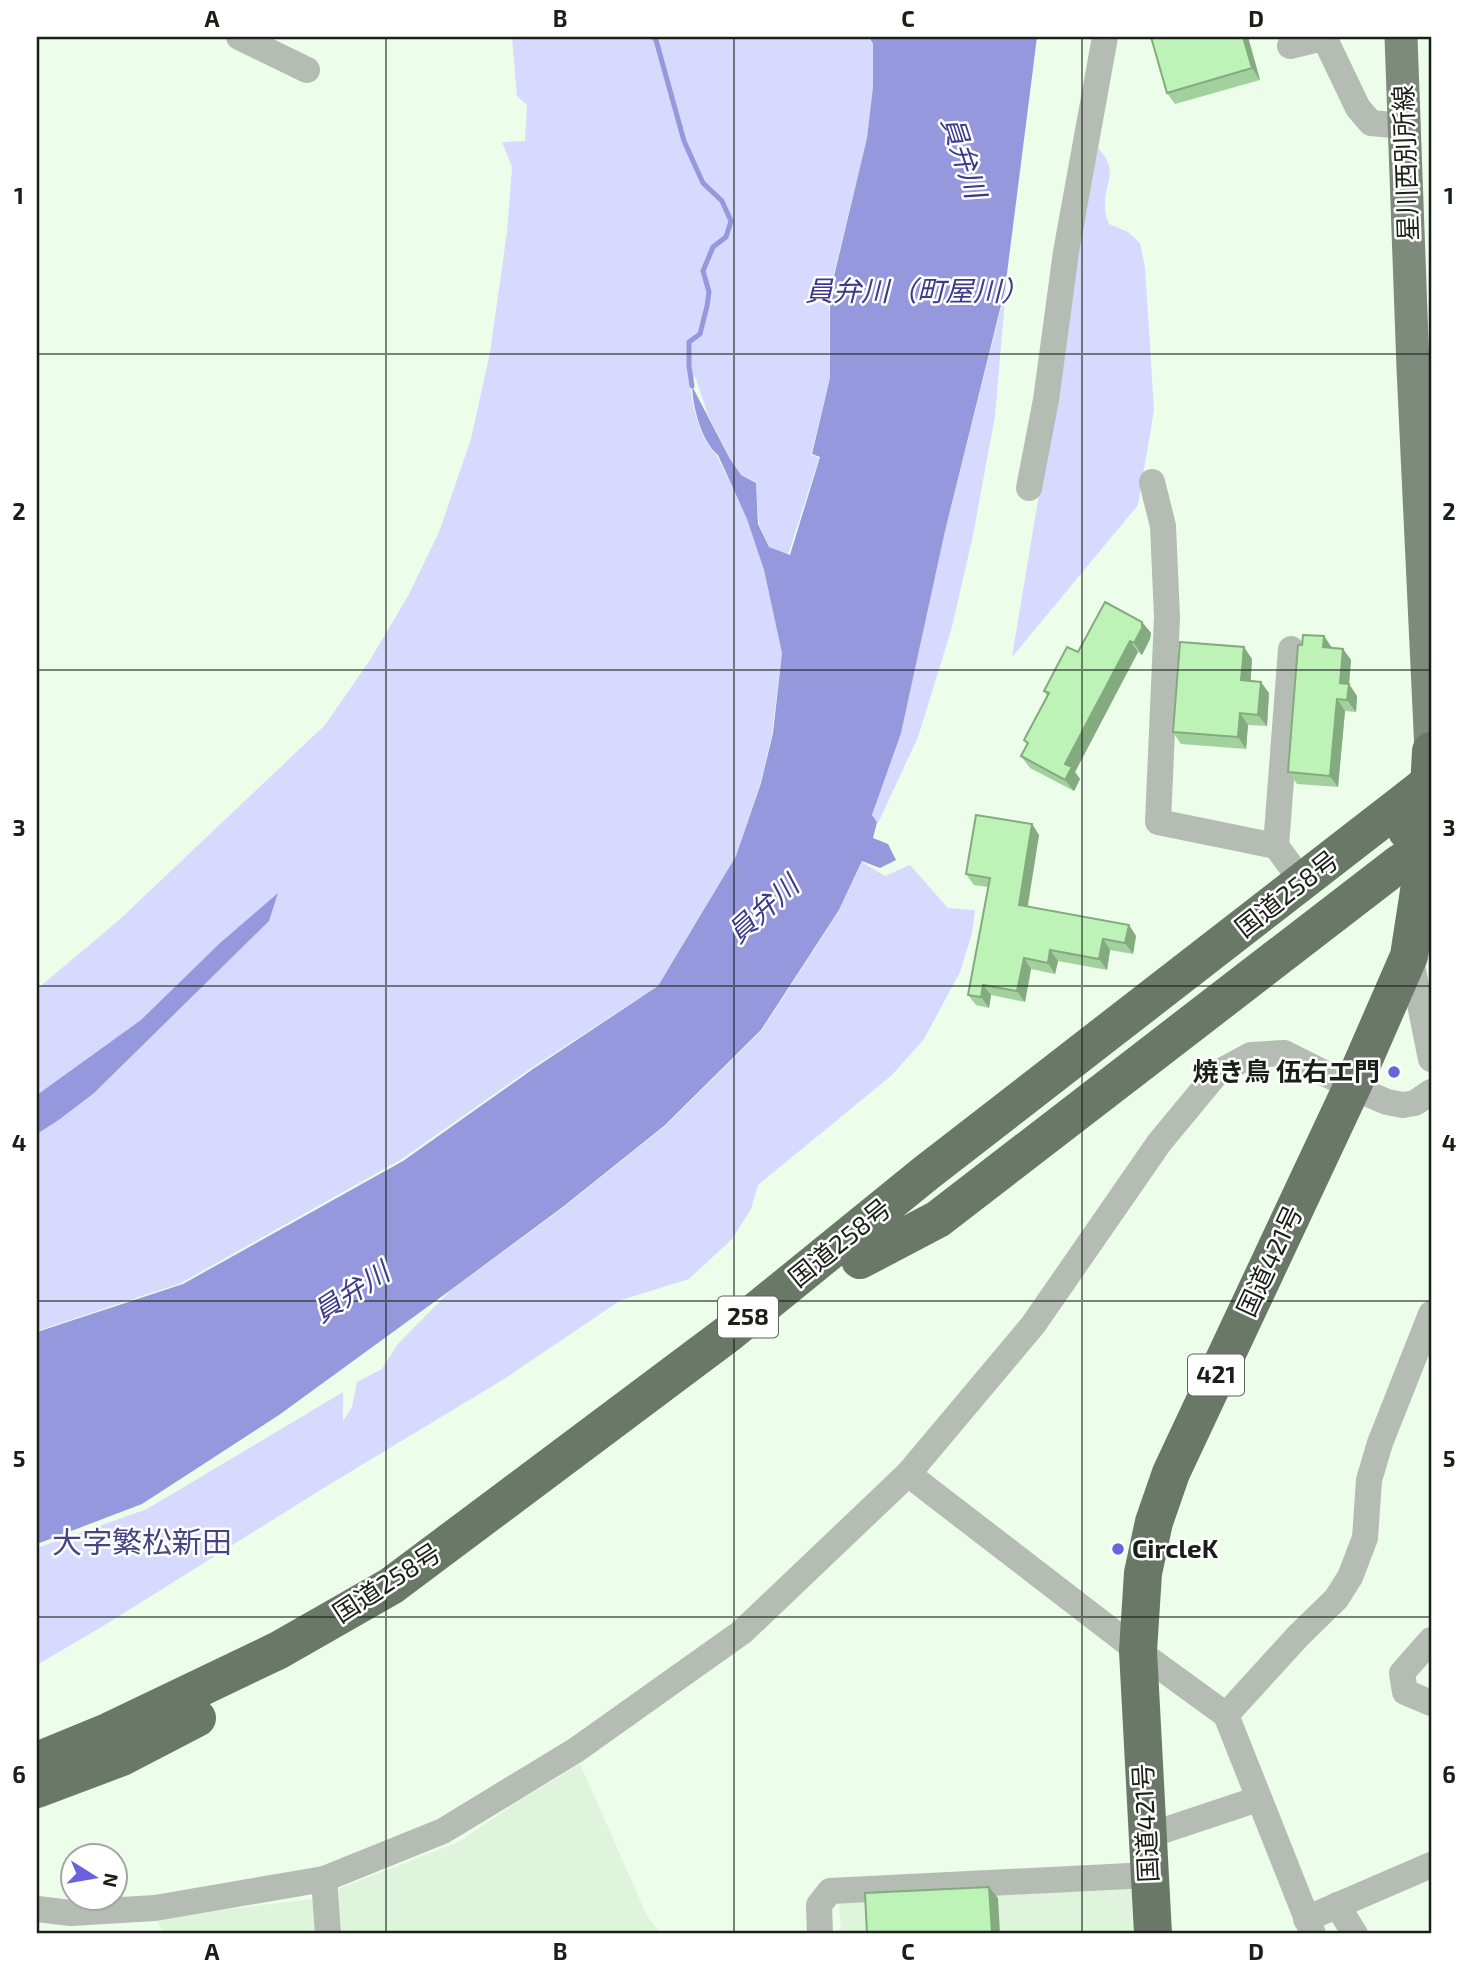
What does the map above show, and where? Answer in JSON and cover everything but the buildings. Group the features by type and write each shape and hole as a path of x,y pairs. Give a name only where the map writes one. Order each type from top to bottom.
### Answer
{"highway":[{"name":"国道421号","path":"1153,1934 1138,1651 1143,1573 1154,1522 1171,1473 1352,1087 1409,956 1431,751"},
{"path":"926,1173 971,1112 1283,855 1431,751"},
{"name":"国道258号","path":"37,1761 110,1731 279,1650 391,1586 729,1333 926,1173 1423,818"},
{"name":"国道258号","path":"37,1789 122,1756 292,1670 402,1604 573,1481 860,1260 1423,818"}],"main road":[{"name":"星川西別所線","path":"1401,37 1431,751"}],"street":[{"path":"239,37 307,70"},
{"path":"1029,488 1046,400 1066,252 1105,37"},
{"path":"1290,47 1325,37 1364,116 1371,123 1404,126"},
{"path":"1152,482 1163,526 1167,617 1158,822 1283,855 1291,649"},
{"path":"1431,919 1409,956 1431,1059"},
{"path":"37,1909 68,1924 324,1879 443,1831 576,1750 743,1632 908,1474 1032,1325 1159,1143 1216,1074 1251,1055 1284,1053 1387,1102 1403,1105 1415,1103 1431,1093"},
{"path":"1226,1714 1336,1599 1350,1577 1365,1538 1369,1480 1380,1443 1431,1314"},
{"path":"908,1474 1138,1651 1226,1714 1310,1927 1337,1905 1431,1866"},
{"path":"1431,1640 1402,1673 1405,1692 1431,1703"},
{"path":"1147,1836 1258,1799"},
{"path":"820,1934 819,1905 830,1891 1149,1875"},
{"path":"324,1879 328,1934"},
{"path":"1337,1905 1355,1934"}],"shaded area":[{"path":"512,37 868,37 873,45 873,87 867,138 829,294 830,378 811,455 819,458 788,555 769,547 759,524 756,482 739,474 708,415 695,376 690,383 702,432 717,456 747,518 764,570 782,652 772,734 761,781 736,856 658,986 530,1069 402,1159 181,1283 37,1331 37,989 118,921 325,725 370,660 408,596 439,532 471,439 490,352 507,232 512,167 502,142 525,141 527,105 517,96"},
{"path":"1098,148 1105,156 1110,170 1105,198 1109,224 1128,232 1140,243 1145,267 1154,410 1138,505 1012,657 1083,229"},
{"path":"1006,288 995,416 973,535 952,627 918,737 878,823 872,815 901,731 945,531"},
{"path":"862,862 885,876 910,865 948,908 975,910 972,933 960,972 924,1039 892,1075 758,1185 751,1209 732,1239 689,1279 621,1300 504,1379 37,1665 37,1548 147,1509 343,1392 343,1421 352,1407 357,1382 382,1369 397,1345 451,1290 564,1207 664,1127 762,1030 839,911"},
{"path":"580,1764 647,1916 661,1934 165,1934 155,1918 312,1899 459,1842"},
{"path":"1131,1882 1133,1934 841,1934 839,1895"}],"water":[{"path":"869,37 1037,37 1005,289 945,531 901,733 872,815 877,822 873,838 888,844 896,860 880,868 862,861 839,910 761,1030 664,1126 564,1206 279,1415 142,1504 37,1544 37,1332 183,1284 403,1161 533,1069 658,986 736,856 761,783 773,733 782,653 764,570 747,519 718,455 703,433 696,413 692,386 730,459 741,475 756,483 758,524 769,547 790,555 820,457 812,454 830,378 830,293 867,138 873,87 873,44"},
{"path":"278,893 269,921 94,1093 37,1134 37,1095 141,1020 220,943"}],"waterway":[{"path":"653,37 684,141 703,183 722,201 731,221 726,237 713,247 703,271 709,292 700,334 689,342 692,386"}],"place":[{"name":"焼き鳥 伍右エ門","path":"1394,1072"},
{"name":"CircleK","path":"1118,1549"}],"district":[{"name":"大字繁松新田","path":"142,1543"}],"water label":[{"name":"員弁川","path":"964,157"},
{"name":"員弁川（町屋川）","path":"917,291"},
{"name":"員弁川","path":"763,909"},
{"name":"員弁川","path":"351,1292"}]}
